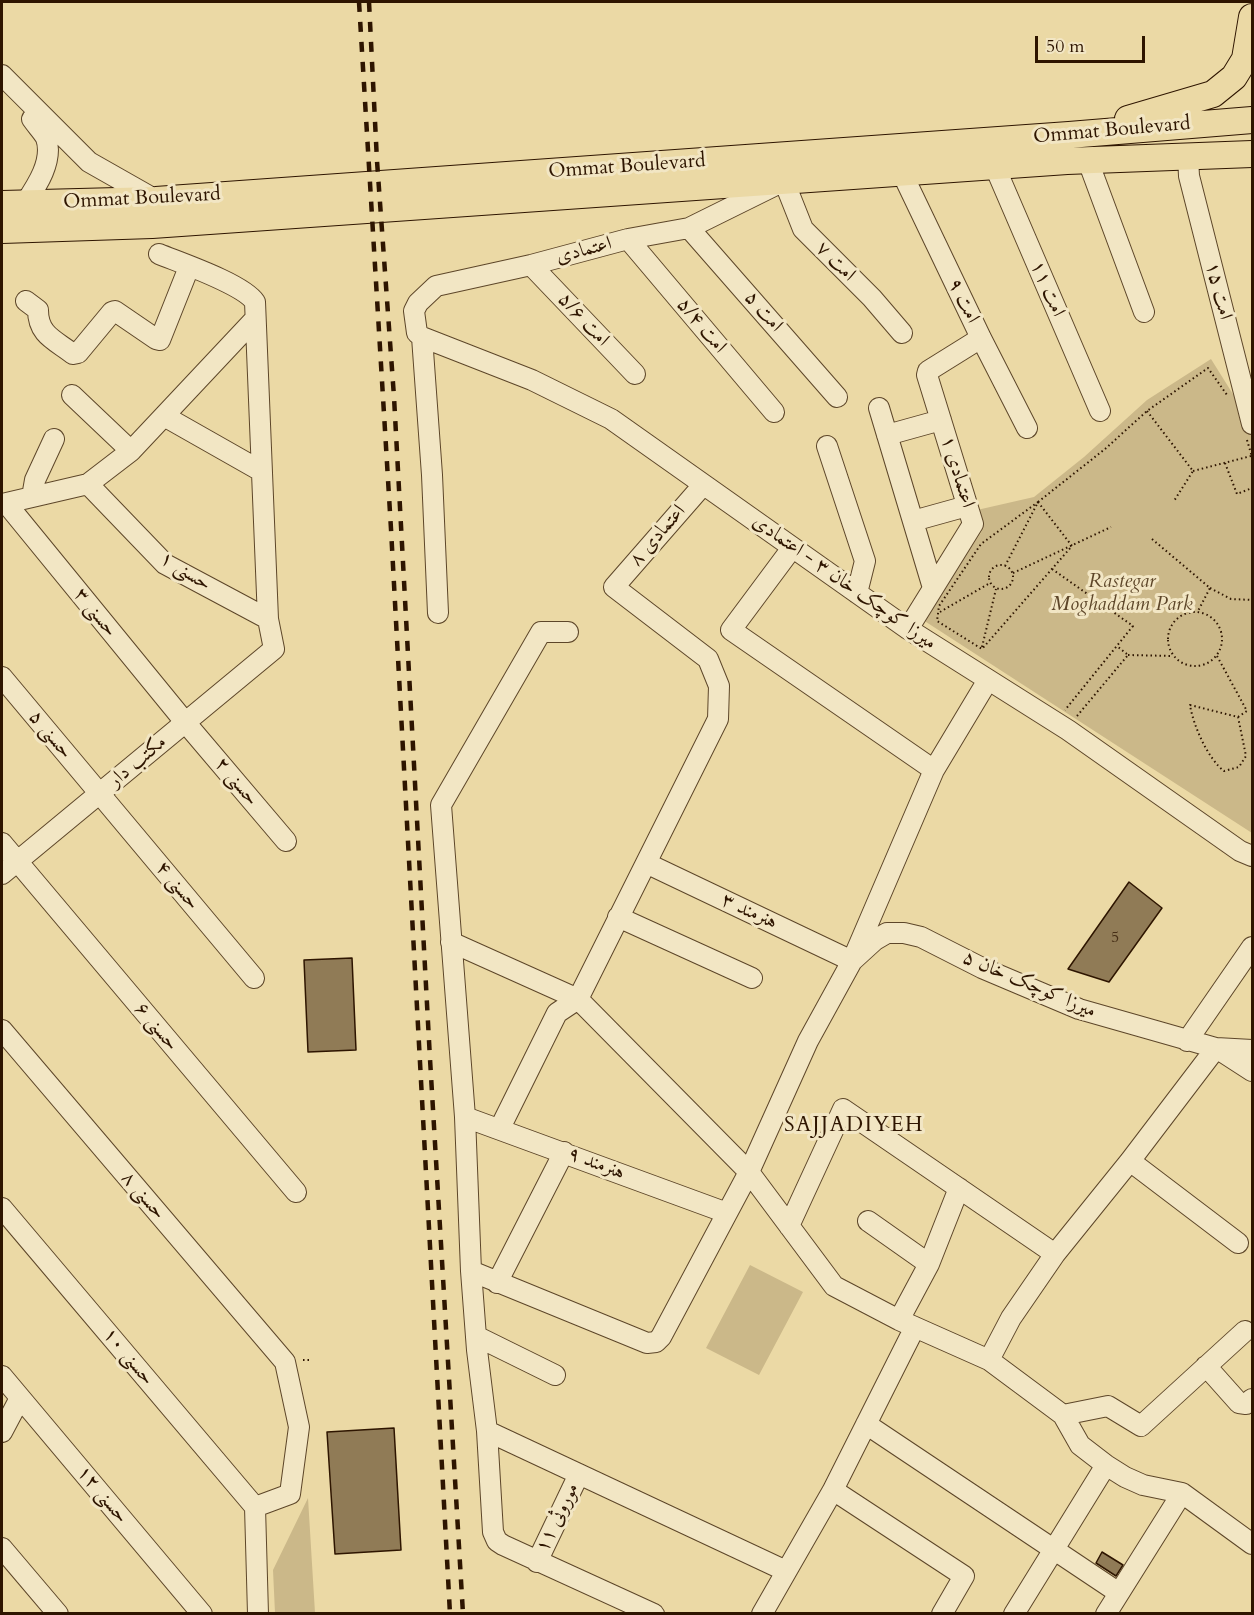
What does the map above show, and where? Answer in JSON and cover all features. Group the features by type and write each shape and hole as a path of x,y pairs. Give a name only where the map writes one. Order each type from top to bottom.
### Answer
{"main road":[{"path":"1249,2 1252,12"},
{"path":"1070,135 1213,94 1234,77 1245,59 1252,17"},
{"name":"Ommat Boulevard","path":"13,204 156,200 1252,120"},
{"name":"Ommat Boulevard","path":"2,231 152,225 994,166 1252,154"}],"street":[{"path":"4,79 89,162 156,200"},
{"path":"4,79 46,139 47,159 40,182 13,204"},
{"name":"امت ۱۵","path":"1188,157 1192,187 1249,429"},
{"path":"1088,161 1144,312"},
{"name":"امت ۱۱","path":"994,166 1100,411"},
{"name":"امت ۹","path":"902,173 1027,428"},
{"name":"اعتمادی","path":"422,337 417,333 414,311 436,286 531,265 628,239 689,228 784,181"},
{"name":"امت ۷","path":"784,181 803,230 872,298 902,333"},
{"name":"امت ۵","path":"689,228 837,397"},
{"name":"امت ۵/۴","path":"628,239 774,412"},
{"path":"159,254 214,276 250,296 255,302 268,619"},
{"name":"امت ۵/۶","path":"531,265 634,374"},
{"path":"26,301 38,310 38,322 41,329 73,354 78,353 115,311 160,340 189,267"},
{"path":"4,504 88,484 131,451 255,319"},
{"path":"422,337 432,475 438,613"},
{"name":"میرزا کوچک خان ۳ - اعتمادی","path":"422,337 532,380 611,419 908,629 1062,727 1248,856"},
{"name":"اعتمادی ۱","path":"908,629 973,524 927,375 928,371 981,338"},
{"path":"72,395 131,451"},
{"path":"879,408 933,588"},
{"path":"164,416 261,471"},
{"path":"887,435 941,420"},
{"path":"32,497 36,480 54,439"},
{"path":"827,446 865,561 857,593"},
{"name":"حسنی ۱","path":"88,484 165,564 268,619"},
{"name":"اعتمادی ۸","path":"646,863 717,719 719,686 708,659 614,587 703,485"},
{"name":"حسنی ۳","path":"4,504 185,722"},
{"path":"912,521 967,506"},
{"path":"792,548 731,630 934,770"},
{"name":"مکتب دار","path":"2,874 274,649 268,619"},
{"path":"568,632 541,632 441,805 465,1117 471,1271 487,1431 493,1532 497,1540 537,1562 654,1614"},
{"name":"حسنی ۵","path":"2,677 99,793"},
{"path":"471,1271 647,1343 656,1342 749,1172 808,1041 852,961 934,770 988,680"},
{"name":"حسنی ۲","path":"185,722 286,841"},
{"name":"حسنی ۴","path":"99,793 254,978"},
{"name":"حسنی ۶","path":"2,843 296,1192"},
{"path":"500,1128 557,1013 578,999 646,863"},
{"name":"هنرمند ۳","path":"646,863 852,961"},
{"path":"618,917 752,978"},
{"name":"میرزا کوچک خان ۵","path":"852,961 875,940 887,933 904,933 921,937 982,968 1079,1009 1216,1048 1252,1050"},
{"path":"451,942 578,999 749,1172 834,1286 907,1324 989,1360 1064,1415 1080,1445 1106,1465 1143,1485 1182,1493 1252,1544"},
{"path":"1187,1041 1252,947"},
{"name":"حسنی ۸","path":"2,1030 285,1362 299,1427 290,1494 255,1507"},
{"path":"989,1360 1011,1318 1055,1254 1130,1161 1216,1048"},
{"name":"میرزا کوچک خان ۵","path":"1216,1048 1252,1071"},
{"path":"789,1226 843,1109 1055,1254"},
{"name":"هنرمند ۹","path":"465,1117 727,1213"},
{"path":"497,1283 564,1152"},
{"path":"1130,1161 1239,1243"},
{"path":"762,1614 832,1490 866,1424 959,1188"},
{"name":"حسنی ۱۰","path":"2,1208 255,1507"},
{"path":"867,1221 929,1264"},
{"path":"1064,1415 1108,1406 1141,1426 1245,1331"},
{"path":"476,1336 555,1375"},
{"path":"1206,1366 1239,1403 1246,1404 1252,1399"},
{"name":"حسنی ۱۲","path":"2,1376 202,1614"},
{"path":"2,1432 20,1398"},
{"path":"866,1424 1119,1593"},
{"path":"487,1431 786,1571"},
{"path":"1014,1614 1106,1465"},
{"name":"موروثی ۱۱","path":"537,1562 579,1474"},
{"path":"832,1490 964,1576 942,1614"},
{"path":"1106,1614 1182,1493"},
{"path":"255,1507 258,1614"},
{"path":"2,1548 58,1614"}],"path":[{"path":"982,649 937,621 939,606 981,544 1038,502 1147,411 1208,368 1227,396"},
{"path":"1147,411 1193,471"},
{"path":"1174,501 1193,471 1252,456 1249,429"},
{"path":"1225,463 1237,495 1252,488"},
{"path":"1038,502 1072,546"},
{"path":"1005,566 1038,502"},
{"path":"1013,573 1111,527"},
{"path":"1152,539 1210,588 1231,599 1252,600"},
{"path":"982,649 1072,546"},
{"path":"996,566 1005,566 1013,573 1013,583 1006,589 996,589 990,583 989,573 996,566"},
{"path":"1052,569 1133,626 1064,711 1062,727"},
{"path":"908,629 990,583"},
{"path":"1198,611 1210,588"},
{"path":"982,649 996,589"},
{"path":"1198,611 1208,614 1219,626 1222,644 1217,656 1211,662 1201,666 1189,666 1173,656 1168,648 1167,637 1172,623 1179,616 1187,612 1198,611"},
{"path":"1117,646 1128,655 1173,656"},
{"path":"1062,727 1075,718 1128,655"},
{"path":"1217,656 1247,711 1238,717 1190,705 1192,718 1215,765 1224,771 1239,768 1246,756 1238,717"}],"green space":[{"name":"Rastegar Moghaddam Park","path":"1211,359 1246,415 1252,434 1252,833 923,620 982,531 977,510 1034,497 1084,457 1147,400"},
{"path":"750,1265 803,1292 759,1375 706,1348"},
{"path":"308,1498 315,1613 275,1613 273,1570"}],"building":[{"path":"1129,882 1162,908 1109,982 1068,969"},
{"path":"352,958 356,1050 308,1052 304,960"},
{"path":"394,1428 401,1550 335,1554 327,1432"},
{"path":"1102,1552 1123,1565 1116,1576 1096,1563"}],"railway":[{"path":"359,2 391,529 450,1614"},
{"path":"369,2 377,161 394,397 463,1614"}],"district":[{"name":"SAJJADIYEH","path":"854,1126"}]}
